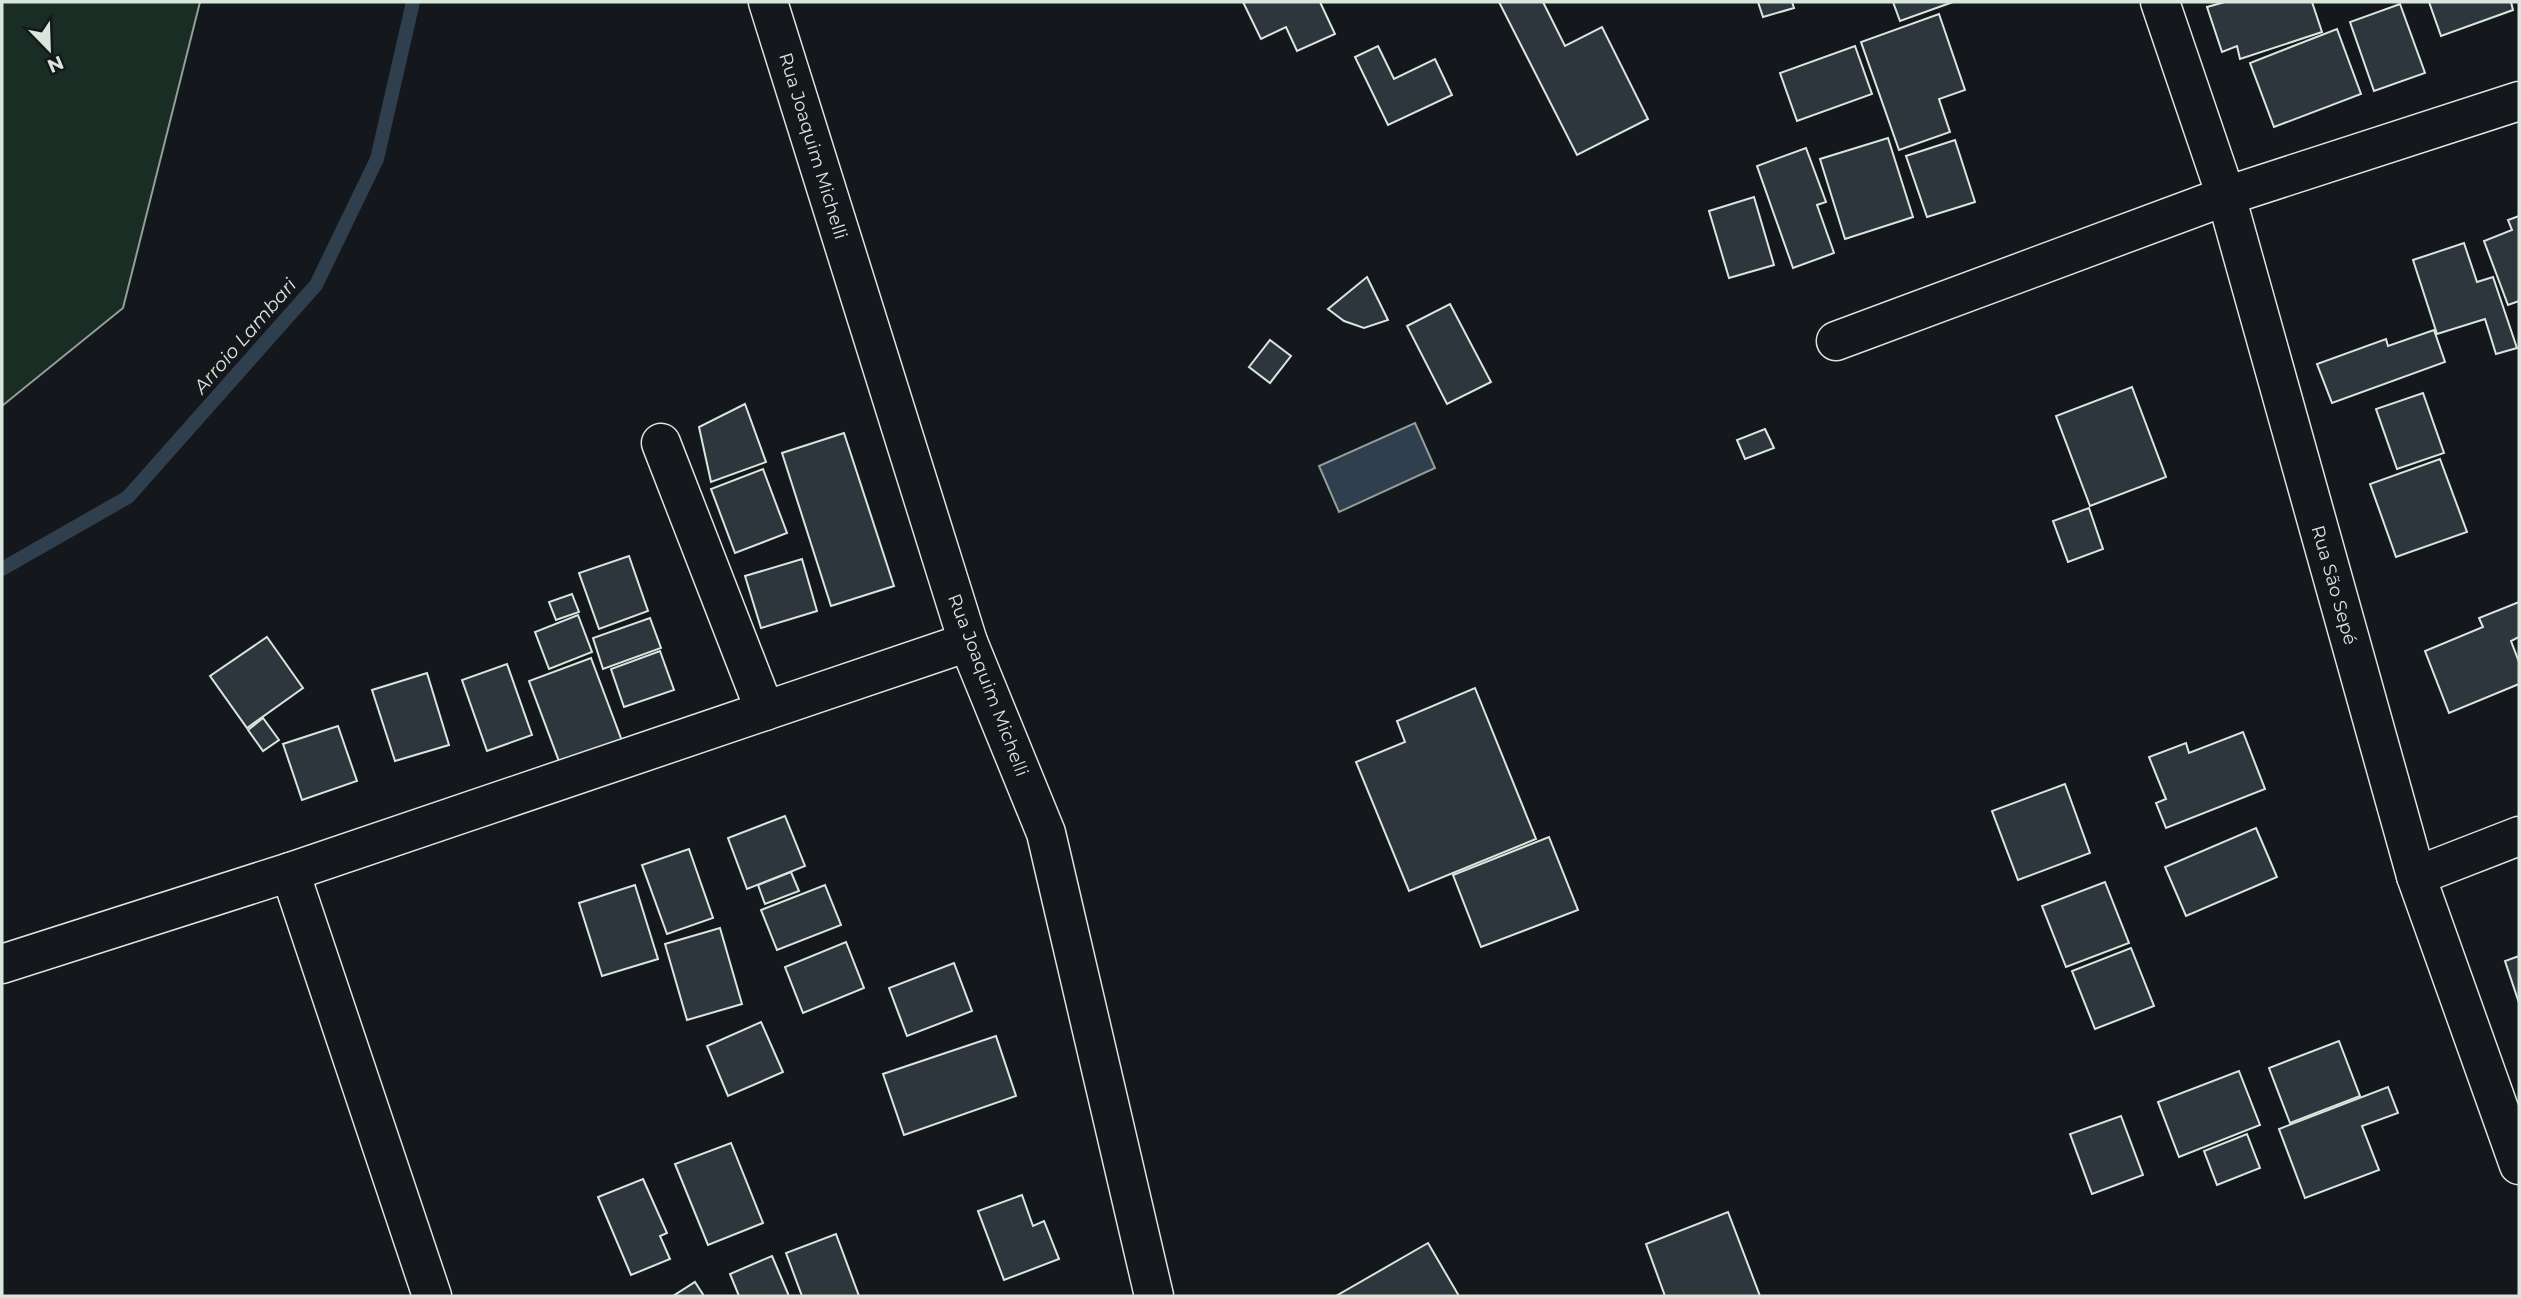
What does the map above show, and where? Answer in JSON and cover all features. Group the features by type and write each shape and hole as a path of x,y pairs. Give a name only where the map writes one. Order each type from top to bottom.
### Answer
{"street":[{"name":"Rua Joaquim Michelli","path":"768,2 968,642 1046,833 1154,1296"},
{"name":"Rua São Sepé","path":"2161,2 2226,197 2416,876 2519,1165"},
{"path":"1836,341 2226,197 2519,101"},
{"path":"661,443 765,711"},
{"path":"2,964 290,872 968,642"},
{"path":"2416,876 2519,836"},
{"path":"290,872 432,1296"}],"green space":[{"path":"2,2 200,2 123,308 2,406"}],"water":[{"path":"1415,423 1435,468 1339,512 1319,466"}],"building":[{"path":"1243,2 1320,2 1335,34 1297,51 1286,27 1261,39"},
{"path":"1499,2 1543,2 1565,46 1602,27 1648,119 1577,155"},
{"path":"1758,2 1792,2 1794,8 1763,17"},
{"path":"1893,2 1953,2 1900,21"},
{"path":"2225,2 2312,2 2322,32 2240,59 2237,46 2222,52 2207,7"},
{"path":"2429,2 2511,2 2513,10 2441,36"},
{"path":"2400,4 2425,73 2374,91 2350,22"},
{"path":"1939,14 1965,90 1939,99 1950,132 1899,150 1861,42"},
{"path":"2337,29 2361,94 2274,127 2250,63"},
{"path":"1378,46 1394,79 1435,59 1452,95 1388,125 1355,57"},
{"path":"1855,46 1872,94 1797,121 1780,73"},
{"path":"1888,138 1913,217 1845,239 1820,159"},
{"path":"1955,140 1975,202 1927,217 1906,156"},
{"path":"1806,148 1826,202 1817,205 1834,253 1793,268 1757,166"},
{"path":"1754,197 1774,265 1729,278 1709,211"},
{"path":"2519,216 2519,301 2508,305 2484,241 2512,230 2508,220"},
{"path":"2464,243 2477,282 2493,277 2517,348 2496,354 2485,319 2437,334 2413,260"},
{"path":"1367,277 1388,320 1364,328 1344,321 1328,309"},
{"path":"1450,304 1491,382 1447,404 1407,326"},
{"path":"2434,330 2445,362 2332,403 2317,364 2386,339 2388,346"},
{"path":"1270,340 1291,356 1270,383 1249,367"},
{"path":"2132,387 2166,477 2090,506 2056,416"},
{"path":"2423,393 2444,453 2397,469 2376,409"},
{"path":"745,404 766,462 711,482 699,427"},
{"path":"1765,429 1774,448 1745,459 1737,440"},
{"path":"844,433 894,586 831,606 782,453"},
{"path":"2440,459 2467,532 2396,557 2370,484"},
{"path":"763,469 787,533 735,553 711,489"},
{"path":"2089,508 2103,549 2068,562 2053,521"},
{"path":"629,556 648,611 599,629 579,573"},
{"path":"802,559 817,611 761,628 745,576"},
{"path":"572,594 579,612 556,620 549,602"},
{"path":"2519,602 2519,637 2511,641 2519,662 2519,684 2449,713 2425,651 2483,627 2479,618"},
{"path":"578,615 592,652 549,669 535,632"},
{"path":"650,618 661,648 603,669 593,638"},
{"path":"267,637 303,688 247,728 210,676"},
{"path":"660,651 674,690 624,707 611,669"},
{"path":"591,658 625,749 563,772 529,681"},
{"path":"507,664 532,735 487,751 462,680"},
{"path":"427,673 449,745 395,761 372,690"},
{"path":"1475,688 1536,839 1409,891 1356,762 1405,742 1397,721"},
{"path":"263,718 279,740 263,751 248,730"},
{"path":"338,726 357,781 302,800 283,744"},
{"path":"2243,732 2265,789 2166,828 2156,803 2166,799 2149,757 2186,743 2189,753"},
{"path":"2065,784 2090,853 2018,880 1992,811"},
{"path":"785,816 805,866 747,889 728,838"},
{"path":"2256,828 2277,877 2186,916 2165,867"},
{"path":"1549,837 1578,910 1481,947 1453,875"},
{"path":"689,849 713,918 667,934 642,865"},
{"path":"791,872 799,891 765,904 758,885"},
{"path":"2105,882 2129,943 2066,967 2042,906"},
{"path":"635,885 658,959 602,976 579,903"},
{"path":"825,885 841,925 777,950 761,910"},
{"path":"720,928 742,1004 687,1020 665,944"},
{"path":"846,942 864,988 803,1013 785,967"},
{"path":"2131,948 2154,1006 2095,1029 2072,971"},
{"path":"2519,956 2519,1003 2505,961"},
{"path":"954,963 972,1011 907,1036 889,988"},
{"path":"761,1022 783,1072 728,1096 707,1046"},
{"path":"996,1036 1016,1096 904,1135 883,1074"},
{"path":"2339,1041 2360,1096 2290,1123 2269,1068"},
{"path":"2239,1071 2260,1125 2179,1157 2158,1102"},
{"path":"2388,1087 2398,1113 2362,1126 2379,1170 2305,1198 2279,1129"},
{"path":"2121,1116 2143,1175 2092,1194 2070,1134"},
{"path":"2247,1134 2260,1168 2217,1185 2204,1151"},
{"path":"731,1143 763,1223 708,1245 675,1164"},
{"path":"643,1179 667,1233 660,1236 670,1259 631,1275 598,1197"},
{"path":"1022,1195 1033,1226 1044,1221 1059,1259 1004,1280 978,1211"},
{"path":"1728,1212 1760,1296 1665,1296 1646,1244"},
{"path":"836,1234 859,1296 802,1296 786,1253"},
{"path":"1428,1243 1459,1296 1336,1296"},
{"path":"772,1256 789,1296 739,1296 730,1274"},
{"path":"695,1282 704,1296 673,1296"}],"waterway":[{"name":"Arroio Lambari","path":"2,569 128,497 316,285 377,159 413,2"}]}
